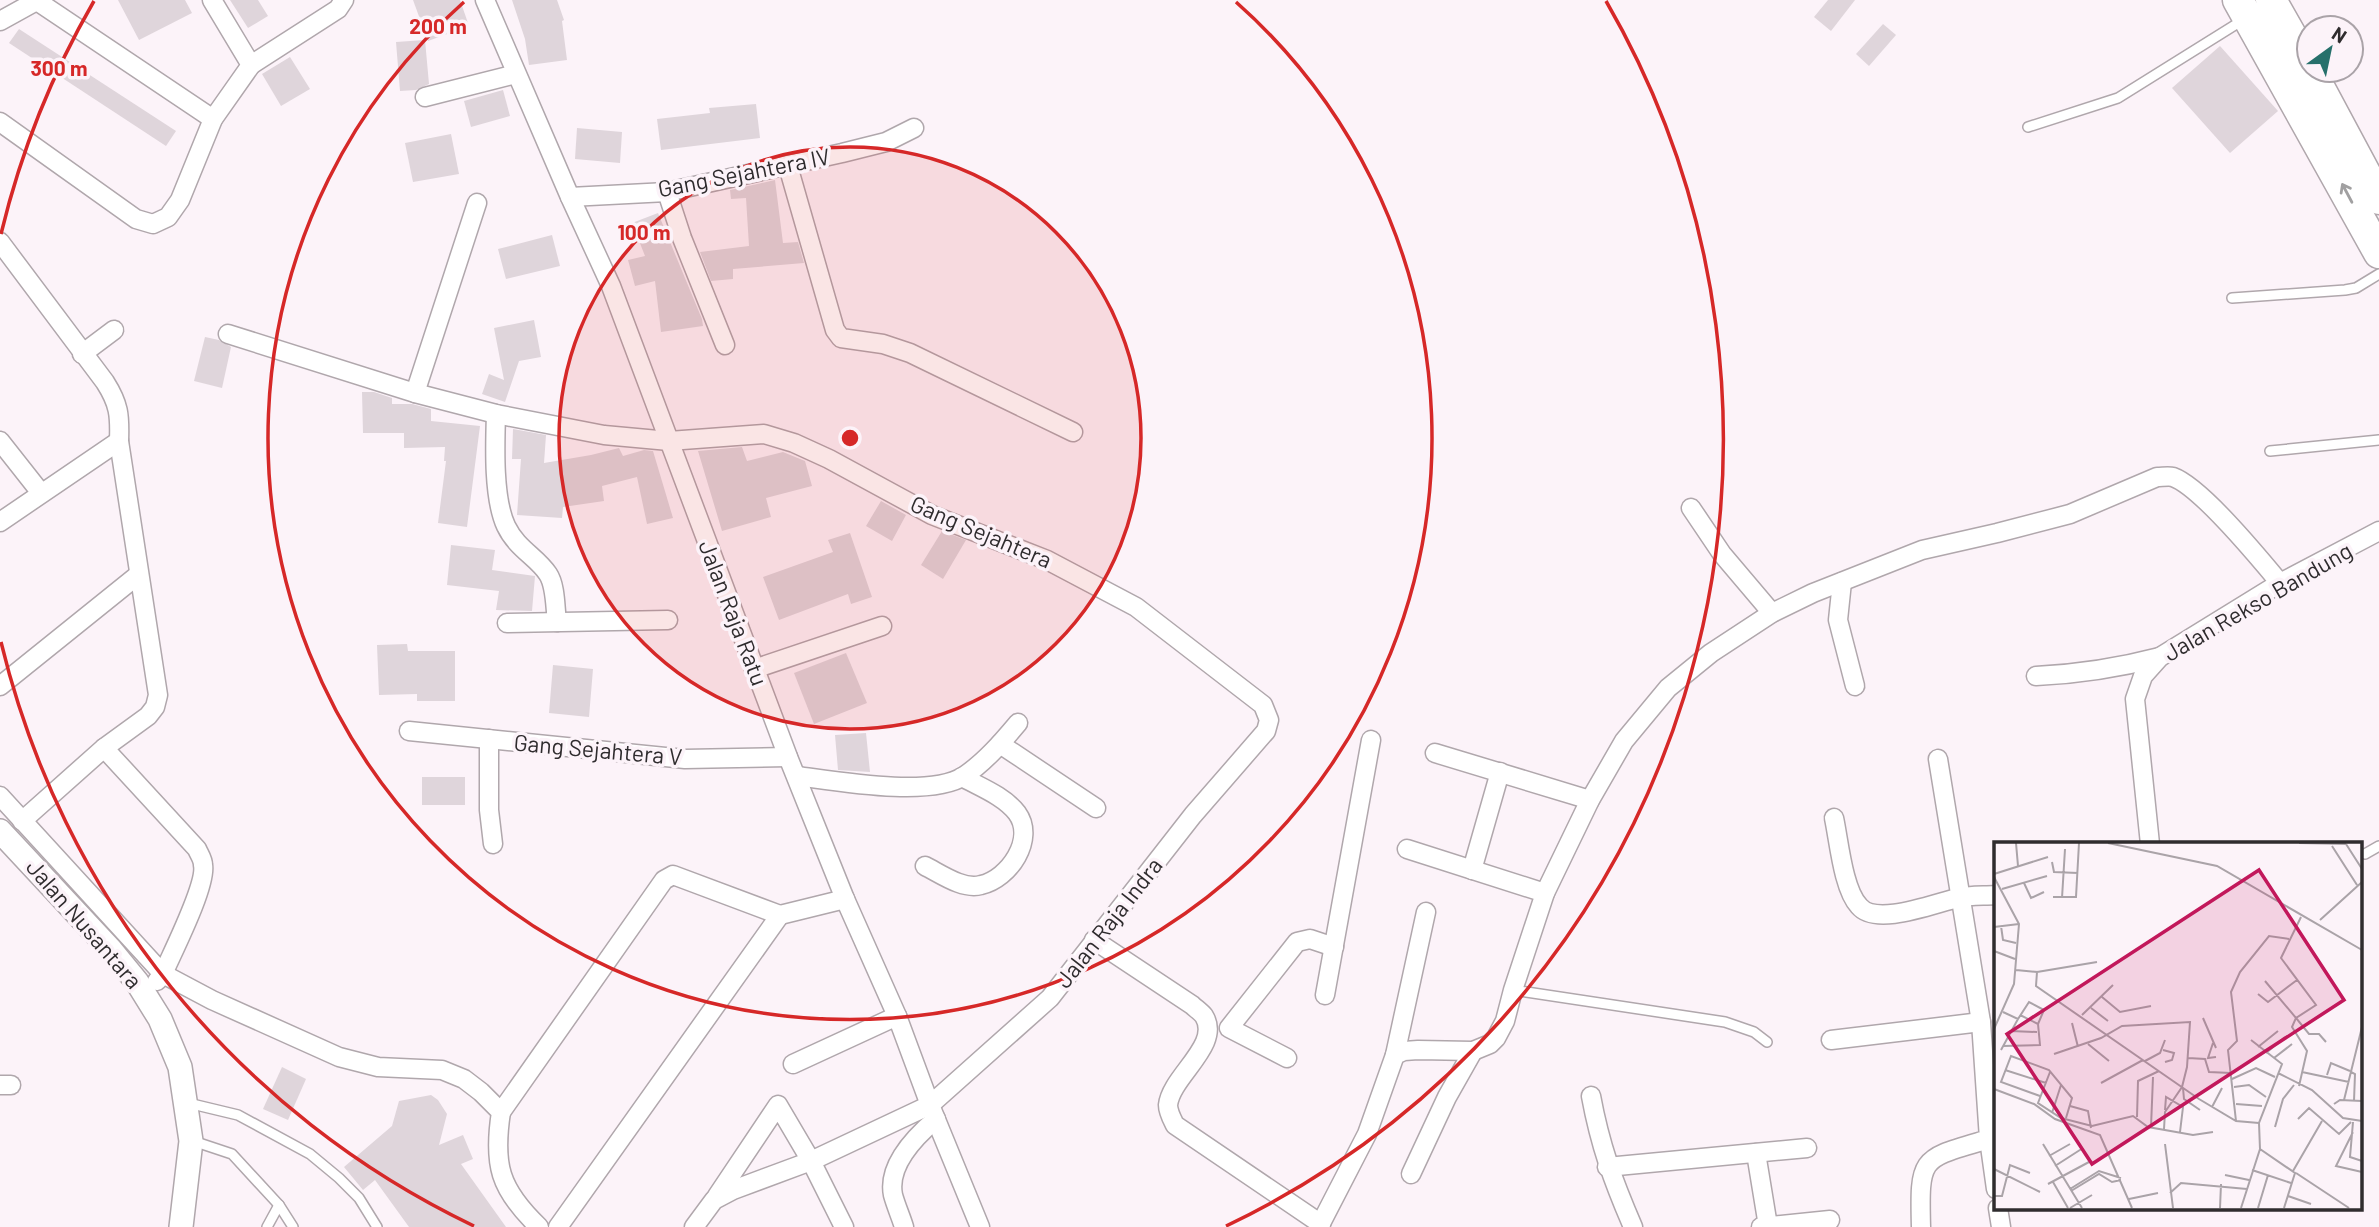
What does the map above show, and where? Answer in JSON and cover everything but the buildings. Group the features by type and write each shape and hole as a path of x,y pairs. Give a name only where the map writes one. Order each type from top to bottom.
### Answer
{"highway":[{"path":"2252,6 2295,53"},
{"path":"2252,6 2379,253"},
{"path":"2318,84 2379,199"}],"street":[{"path":"0,21 37,0 213,118"},
{"path":"212,0 251,65"},
{"path":"0,122 136,219 153,224 168,216 180,200 213,118 251,65 338,9 344,0"},
{"name":"Jalan Raja Ratu","path":"485,0 611,286 788,757 845,899 897,1016 980,1227"},
{"path":"425,97 516,74"},
{"name":"Gang Sejahtera IV","path":"570,197 667,192 886,142 914,128"},
{"path":"788,166 835,330 841,338 883,344 910,353 1073,432"},
{"path":"667,192 682,238 725,345"},
{"path":"415,393 477,203"},
{"path":"0,242 116,399 120,416 119,441 138,575 158,695 155,707 148,716 104,748 22,821"},
{"path":"82,354 114,330"},
{"name":"Gang Sejahtera","path":"228,334 415,393 496,414 604,435 669,441 764,435 794,443 932,515 1047,560 1136,607 1264,705"},
{"path":"496,414 496,468 506,525 522,550 547,572 551,579 557,622"},
{"path":"0,441 41,493"},
{"path":"0,522 119,441"},
{"path":"1395,1055 1404,1051 1442,1049 1473,1051 1490,1044 1496,1038 1505,1021 1545,894 1590,800 1624,741 1668,688 1711,653 1772,613 1922,550 2070,514 2157,477 2172,476 2188,486 2246,542 2280,583"},
{"path":"1691,508 1721,554 1772,613"},
{"name":"Jalan Rekso Bandung","path":"2150,842 2135,699 2143,676 2160,657 2280,583 2379,531"},
{"path":"0,687 138,575"},
{"path":"1842,582 1838,620 1855,686"},
{"path":"507,622 668,620"},
{"path":"754,669 882,626"},
{"path":"2036,676 2082,674 2160,657"},
{"name":"Jalan Raja Indra","path":"714,1200 761,1178 811,1161 913,1113 933,1112 1050,998 1193,815 1266,731 1269,720 1264,705"},
{"path":"797,776 908,788 931,785 962,777 1000,744 1018,723"},
{"name":"Gang Sejahtera V","path":"408,731 685,759 788,757"},
{"path":"489,739 489,810 493,844"},
{"path":"1325,995 1371,740"},
{"path":"1000,744 1096,807"},
{"path":"104,748 197,849 203,863 204,874 163,974 145,994"},
{"path":"1436,753 1590,800"},
{"path":"1938,759 1981,1023 1994,1164"},
{"path":"1472,870 1500,772"},
{"path":"925,866 966,886 982,885 1001,875 1014,861 1022,844 1024,828 1017,814 1005,801 962,777"},
{"path":"0,796 163,974 212,1000 339,1057 378,1067 442,1070 464,1079 501,1112"},
{"path":"1834,818 1850,891 1859,907 1869,914 1894,913 1961,897 1994,895"},
{"name":"Jalan Nusantara","path":"0,831 110,949 145,994 160,1019 180,1067 191,1141 181,1227"},
{"path":"1407,849 1545,894"},
{"path":"539,1227 512,1195 498,1167 496,1148 501,1112 664,880 673,875 780,915 845,899"},
{"path":"1094,940 1192,1005 1203,1016 1208,1027 1207,1040 1168,1104 1170,1117 1175,1125 1320,1225 1367,1134 1395,1055 1426,912"},
{"path":"558,1227 780,915"},
{"path":"1208,1033 1229,1028 1297,942 1310,939 1334,947"},
{"path":"793,1064 897,1016"},
{"path":"1831,1040 1981,1023"},
{"path":"1229,1028 1287,1058"},
{"path":"1411,1174 1447,1097 1473,1051"},
{"path":"1591,1096 1607,1167 1633,1227"},
{"path":"694,1227 778,1105 811,1161 844,1227"},
{"path":"904,1227 893,1192 895,1170 933,1112"},
{"path":"1921,1227 1920,1181 1925,1165 1941,1153 1992,1139"},
{"path":"1607,1167 1807,1148"},
{"path":"1756,1153 1770,1226 1830,1220"}],"lane":[{"path":"2028,128 2118,99 2252,6"},
{"path":"2232,298 2345,290 2356,288 2379,274"},
{"path":"2270,451 2379,440"},
{"path":"2365,854 2379,846"},
{"path":"1513,990 1725,1022 1754,1032 1767,1042"},
{"path":"187,1103 238,1115 310,1154 359,1198 377,1227"},
{"path":"191,1141 232,1154 279,1205 293,1227"},
{"path":"267,1227 279,1205"}]}
